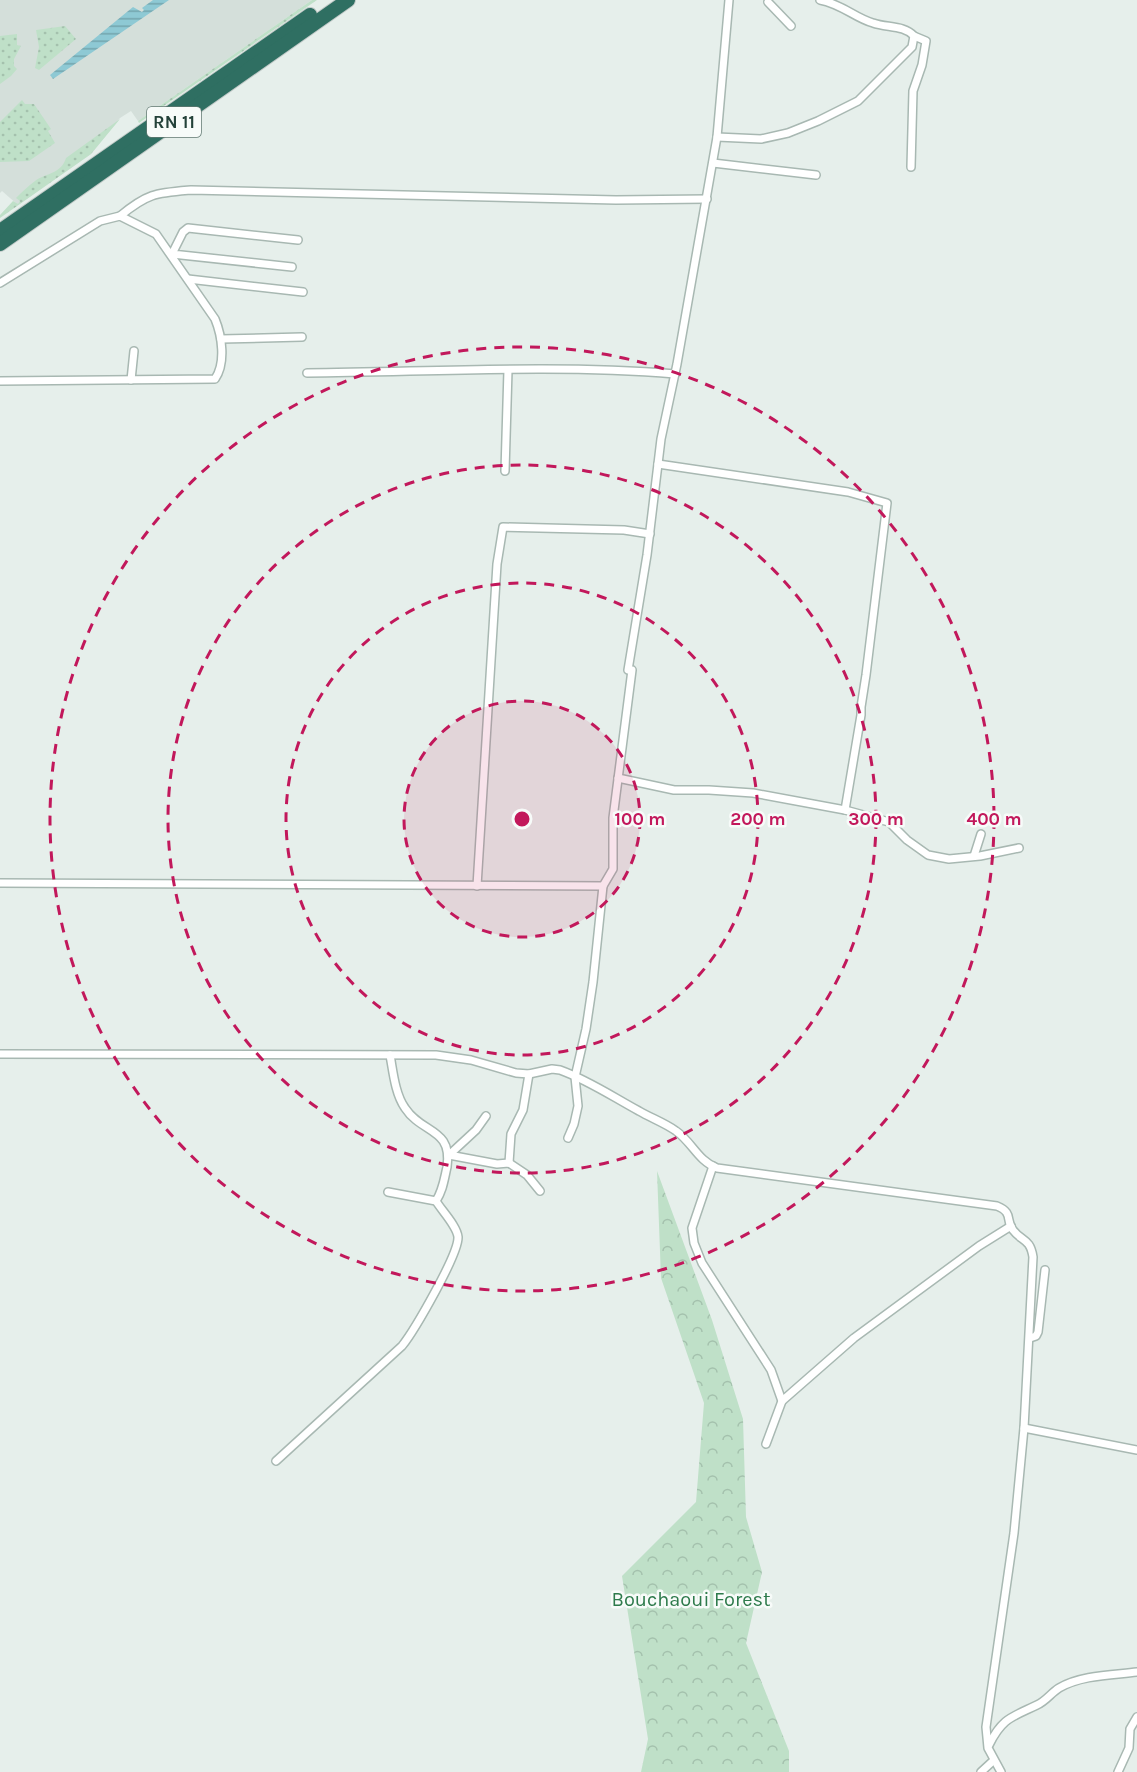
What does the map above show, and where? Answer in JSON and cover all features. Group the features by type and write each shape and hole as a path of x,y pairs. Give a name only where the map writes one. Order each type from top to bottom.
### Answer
{"highway":[{"name":"RN 11","path":"0,231 332,0"},
{"name":"RN 11","path":"0,244 348,0"}],"street":[{"path":"568,1138 578,1106 575,1077 591,994 603,886 613,869 613,818 661,439 675,374 717,137 729,0"},
{"path":"820,0 849,10 872,23 908,30 914,36 926,41 922,65 913,91 911,167"},
{"path":"769,1 792,26"},
{"path":"717,137 761,139 788,133 858,101 912,46 914,36"},
{"path":"713,163 816,175"},
{"path":"0,283 100,221 120,216 155,193 191,190 605,200 707,199"},
{"path":"0,381 215,379 220,371 221,333 215,319 156,234 120,216"},
{"path":"172,254 183,232 188,228 298,240"},
{"path":"172,254 292,267"},
{"path":"188,279 303,292"},
{"path":"221,339 302,337"},
{"path":"131,380 134,351"},
{"path":"307,373 508,370 641,371 675,374"},
{"path":"506,471 508,370"},
{"path":"658,464 848,492 887,503 861,716 845,810"},
{"path":"477,886 497,564 503,527 624,530 650,534"},
{"path":"618,778 674,790 753,793 845,810 889,822 907,840 928,855 949,860 1018,848"},
{"path":"974,856 981,834"},
{"path":"0,883 603,886"},
{"path":"0,1054 448,1056 516,1073 529,1074 552,1069 575,1077 676,1131 689,1142 701,1158 713,1167 997,1206 1007,1213 1011,1226 1028,1243 1033,1257 1024,1428 1014,1533 986,1727 988,1748 1000,1772"},
{"path":"390,1055 404,1108 447,1144 449,1155 443,1191 436,1201"},
{"path":"509,1163 511,1134 523,1110 529,1074"},
{"path":"449,1155 476,1130 486,1116"},
{"path":"449,1155 497,1164 509,1163 527,1175 540,1191"},
{"path":"713,1167 692,1228 694,1243 702,1263 771,1370 782,1401"},
{"path":"276,1461 394,1355 411,1334 448,1265 458,1240 457,1233 436,1201 388,1192"},
{"path":"766,1444 782,1401 855,1338 980,1246 1011,1226"},
{"path":"1030,1338 1038,1332 1044,1270"},
{"path":"1024,1428 1137,1450"},
{"path":"988,1748 1004,1721 1040,1704 1060,1687 1085,1679 1137,1672"},
{"path":"1118,1772 1129,1748 1130,1729 1137,1718"},
{"path":"981,1772 993,1761"}],"shaded area":[{"path":"0,0 312,0 138,121 131,111 120,118 91,154 18,205 2,191 0,193"}],"green space":[{"path":"312,0 317,0 139,123 138,121"},
{"path":"65,26 76,39 39,70 35,68 39,47 36,30"},
{"path":"17,34 17,45 21,46 14,59 14,66 17,69 0,84 0,36"},
{"path":"22,100 25,104 34,104 51,129 48,131 55,143 29,161 0,162 0,122"},
{"path":"120,119 91,154 0,218 0,215 13,201 18,204 20,201 16,198 30,185 57,170 66,158"},
{"name":"Bouchaoui Forest","path":"657,1171 712,1320 743,1419 746,1517 762,1572 746,1643 789,1751 789,1772 641,1772 648,1739 622,1576 696,1502 704,1403 661,1278"}],"water":[{"path":"153,0 169,0 53,79 50,75 133,7 142,12 144,10 142,8"}]}
